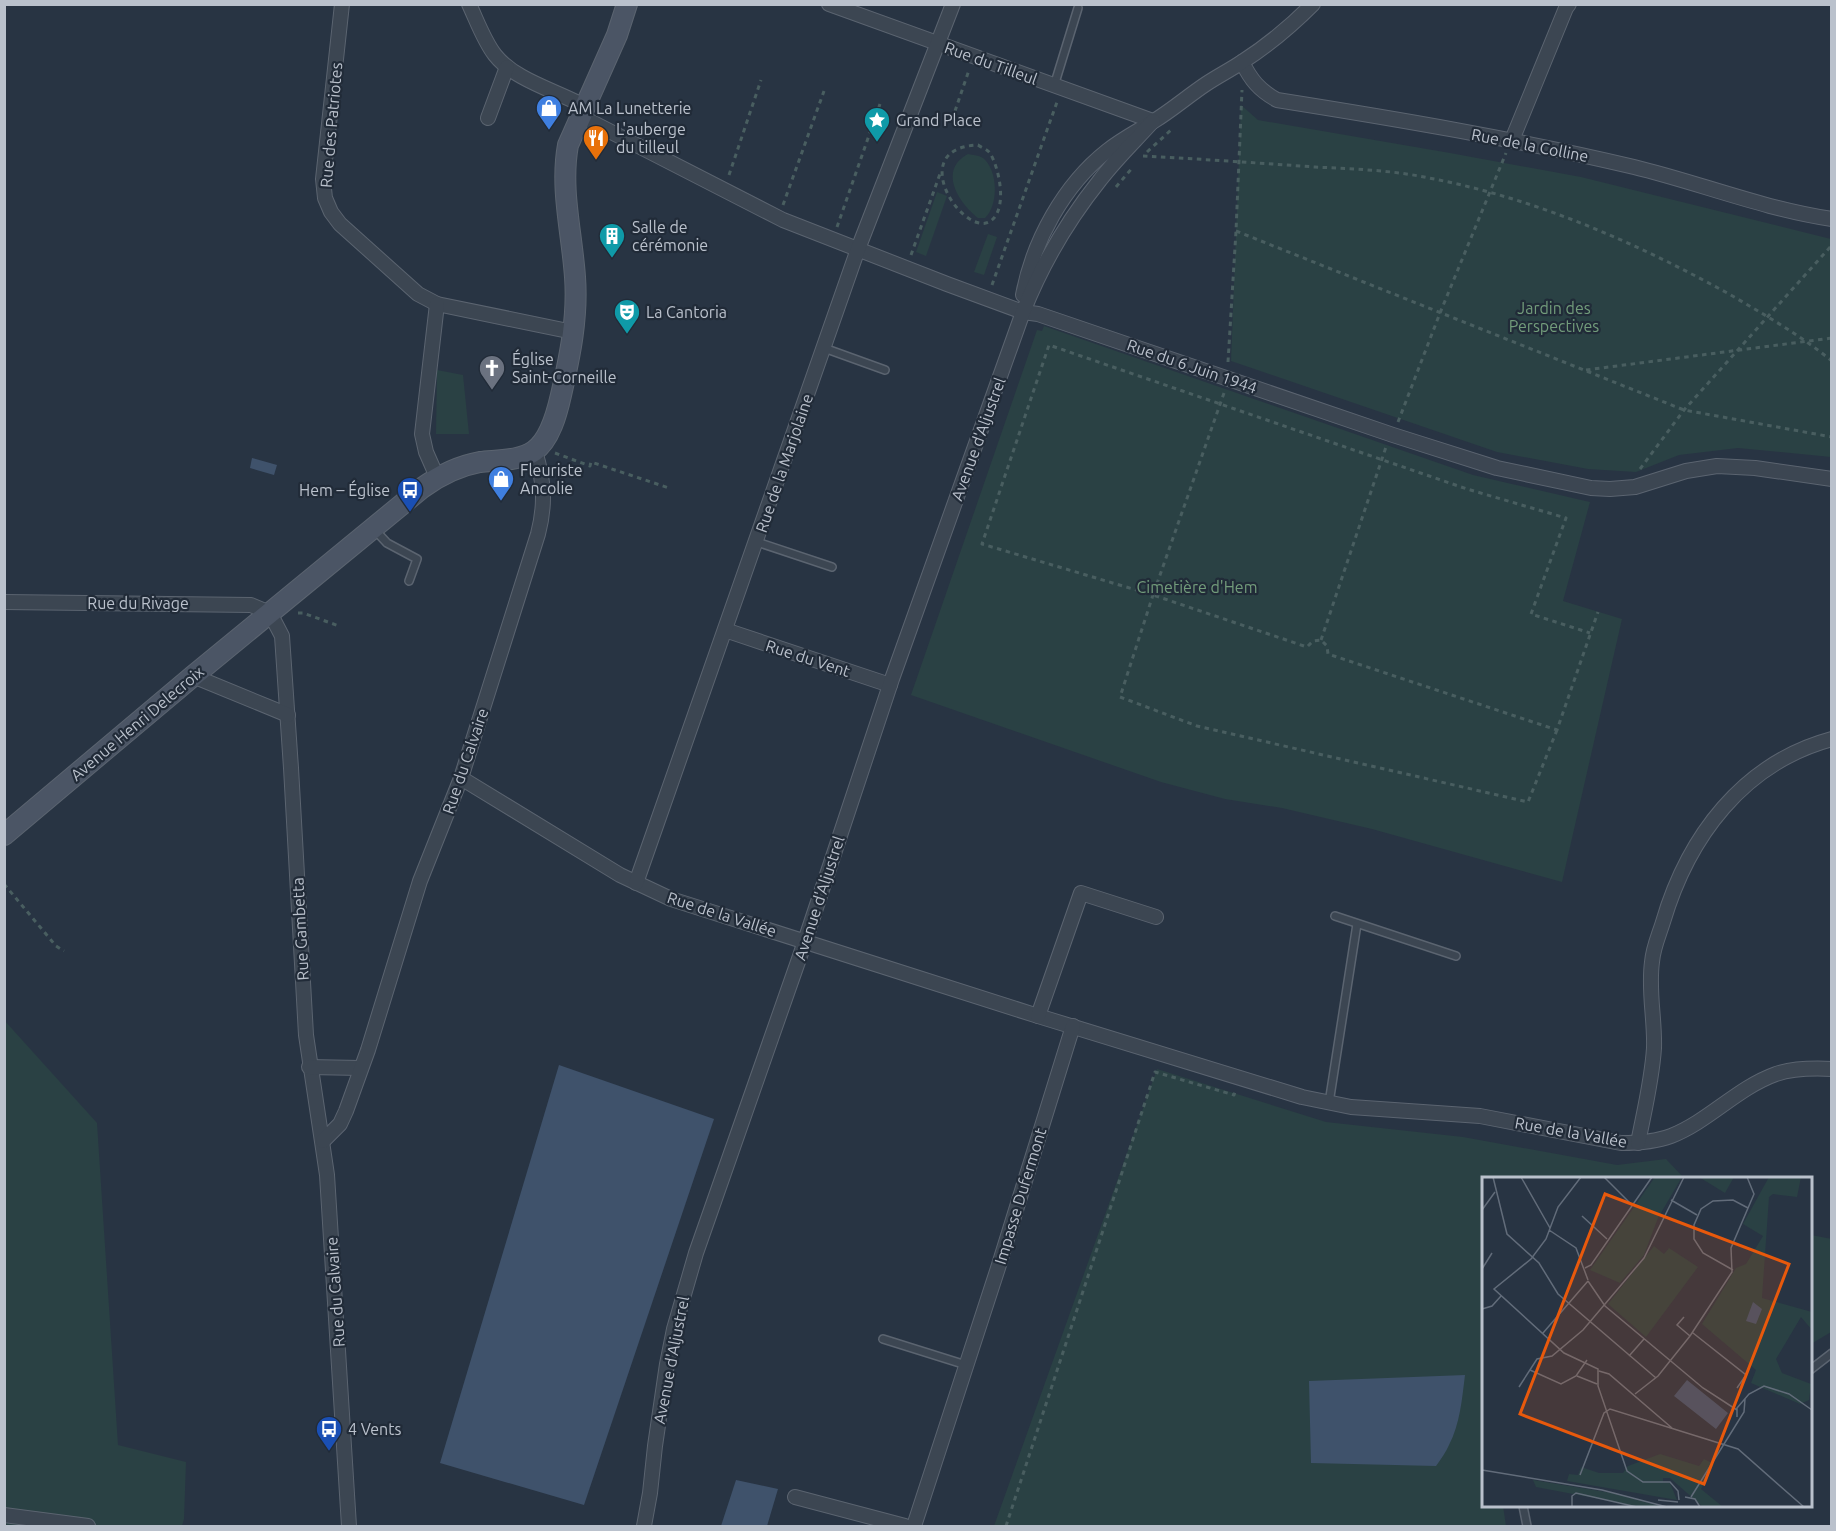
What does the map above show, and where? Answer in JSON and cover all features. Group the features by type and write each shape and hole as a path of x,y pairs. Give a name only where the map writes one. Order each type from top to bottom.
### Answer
{"main road":[{"path":"539,446 549,432 560,402 573,332 576,300 566,200 565,160 568,145 617,35 627,4"},
{"name":"Avenue Henri Delecroix","path":"4,835 193,676 437,477 466,465 523,456 539,446"}],"street":[{"name":"Rue des Patriotes","path":"342,4 323,179 325,198 331,212 347,230 418,294 437,304"},
{"path":"469,4 489,47 507,67 576,102 580,116"},
{"name":"Rue du Tilleul","path":"829,4 1153,122"},
{"name":"Rue de la Marjolaine","path":"636,883 858,249 953,4"},
{"name":"Avenue d'Aljustrel","path":"644,1527 660,1402 675,1323 696,1253 805,941 890,685 1023,312 1026,280 1035,254 1062,201 1105,152 1153,122 1208,82 1242,62 1285,30 1313,4"},
{"path":"1512,140 1567,6"},
{"name":"Rue de la Colline","path":"1242,62 1249,76 1264,93 1277,100 1512,140 1638,168 1717,192 1832,219"},
{"path":"488,118 507,67"},
{"name":"Rue du 6 Juin 1944","path":"580,116 779,218 987,299 1023,312 1038,314 1497,468 1591,488 1610,489 1644,485 1686,471 1717,466 1755,468 1832,479"},
{"path":"437,477 426,452 422,434 437,304 573,332"},
{"name":"Rue du Calvaire","path":"350,1527 323,1141 340,1124 368,1050 420,881 461,778 541,522 543,480 539,446"},
{"name":"Rue du Rivage","path":"4,602 242,603 270,613"},
{"name":"Rue Gambetta","path":"270,613 282,636 306,1035 309,1067 323,1141"},
{"name":"Rue du Vent","path":"725,630 890,685"},
{"path":"193,676 288,715"},
{"path":"1638,1143 1653,1063 1650,976 1652,958 1670,897 1680,873 1710,825 1742,787 1785,758 1832,739"},
{"name":"Rue de la Vallée","path":"461,778 636,883 690,905 1038,1016 1239,1078 1329,1103 1352,1107 1480,1116 1621,1143 1638,1143 1656,1141 1685,1129 1746,1090 1777,1074 1792,1070 1832,1069"},
{"path":"1038,1016 1082,893 1156,917"},
{"name":"Impasse Dufermont","path":"914,1527 1073,1026"},
{"path":"309,1067 360,1068"},
{"name":"Avenue d'Aljustrel","path":"650,1493 652,1527"},
{"path":"795,1497 905,1527"},
{"path":"4,1513 88,1527"}],"lane":[{"path":"1058,87 1078,8"},
{"path":"824,348 885,370"},
{"path":"373,528 387,543 417,559 409,581"},
{"path":"756,542 832,567"},
{"path":"1335,916 1456,956"},
{"path":"1329,1103 1357,924"},
{"path":"883,1339 966,1365"},
{"path":"1812,1368 1832,1353"},
{"path":"1523,1507 1527,1527"}],"path":[{"path":"955,111 974,57"},
{"path":"1249,76 1243,80 1226,389 1153,595 1120,697 1197,726 1528,802 1557,730 1598,612"},
{"path":"724,190 761,80"},
{"path":"987,299 1058,87"},
{"path":"779,218 824,91"},
{"path":"832,239 880,104"},
{"path":"1174,127 1143,156 1363,170 1428,177 1490,193 1579,222 1690,272 1768,316 1807,341 1832,361"},
{"path":"1321,640 1387,445 1512,140"},
{"path":"907,268 943,163 947,156 960,148 978,146 988,150 995,166 1000,188 999,208 996,216 989,222 976,223 968,219 952,201 941,171"},
{"path":"1115,188 1136,164"},
{"path":"1236,231 1684,410 1832,437"},
{"path":"1626,488 1684,410 1832,245"},
{"path":"1585,370 1832,338"},
{"path":"1321,640 1313,641 1306,647 1153,595 982,544 1049,345 1467,489 1566,518 1531,614 1590,633"},
{"path":"539,446 590,466 591,462 669,488"},
{"path":"270,613 303,613 339,626"},
{"path":"1321,640 1327,646 1328,654 1557,730"},
{"path":"4,884 56,946 64,951"},
{"path":"1006,1527 1155,1072 1234,1095 1239,1078"}],"green space":[{"name":"Jardin des Perspectives","path":"1241,105 1258,120 1581,177 1831,239 1831,457 1738,448 1679,455 1636,472 1588,469 1497,452 1231,361"},
{"path":"968,154 983,158 992,171 995,188 993,205 985,218 978,218 964,204 954,186 954,168"},
{"path":"937,192 947,196 926,256 916,252"},
{"path":"988,234 997,237 984,275 974,272"},
{"name":"Cimetière d'Hem","path":"1044,326 1473,475 1590,502 1563,601 1622,619 1562,882 1372,829 1282,808 1225,799 1161,782 911,695 1037,330 1042,331"},
{"path":"437,370 463,375 469,434 436,434"},
{"path":"4,1020 97,1123 118,1445 186,1462 182,1526 5,1526"},
{"path":"1157,1069 1326,1122 1463,1137 1617,1165 1666,1159 1683,1177 1482,1177 1482,1507 1503,1507 1506,1526 994,1526"},
{"path":"1812,1235 1832,1239 1831,1332 1812,1343"}],"water":[{"path":"252,458 277,465 274,475 250,468"},
{"path":"559,1065 714,1119 584,1505 440,1463"},
{"path":"1465,1375 1456,1429 1436,1466 1311,1463 1309,1381"},
{"path":"736,1480 778,1489 767,1526 721,1526"}],"place":[{"name":"AM La Lunetterie","path":"549,131"},
{"name":"Grand Place","path":"877,143"},
{"name":"L'auberge du tilleul","path":"596,161"},
{"name":"Salle de cérémonie","path":"612,259"},
{"name":"La Cantoria","path":"627,335"},
{"name":"Église Saint-Corneille","path":"492,391"},
{"name":"Fleuriste Ancolie","path":"501,502"},
{"name":"Hem – Église","path":"410,513"},
{"name":"4 Vents","path":"329,1452"}]}
